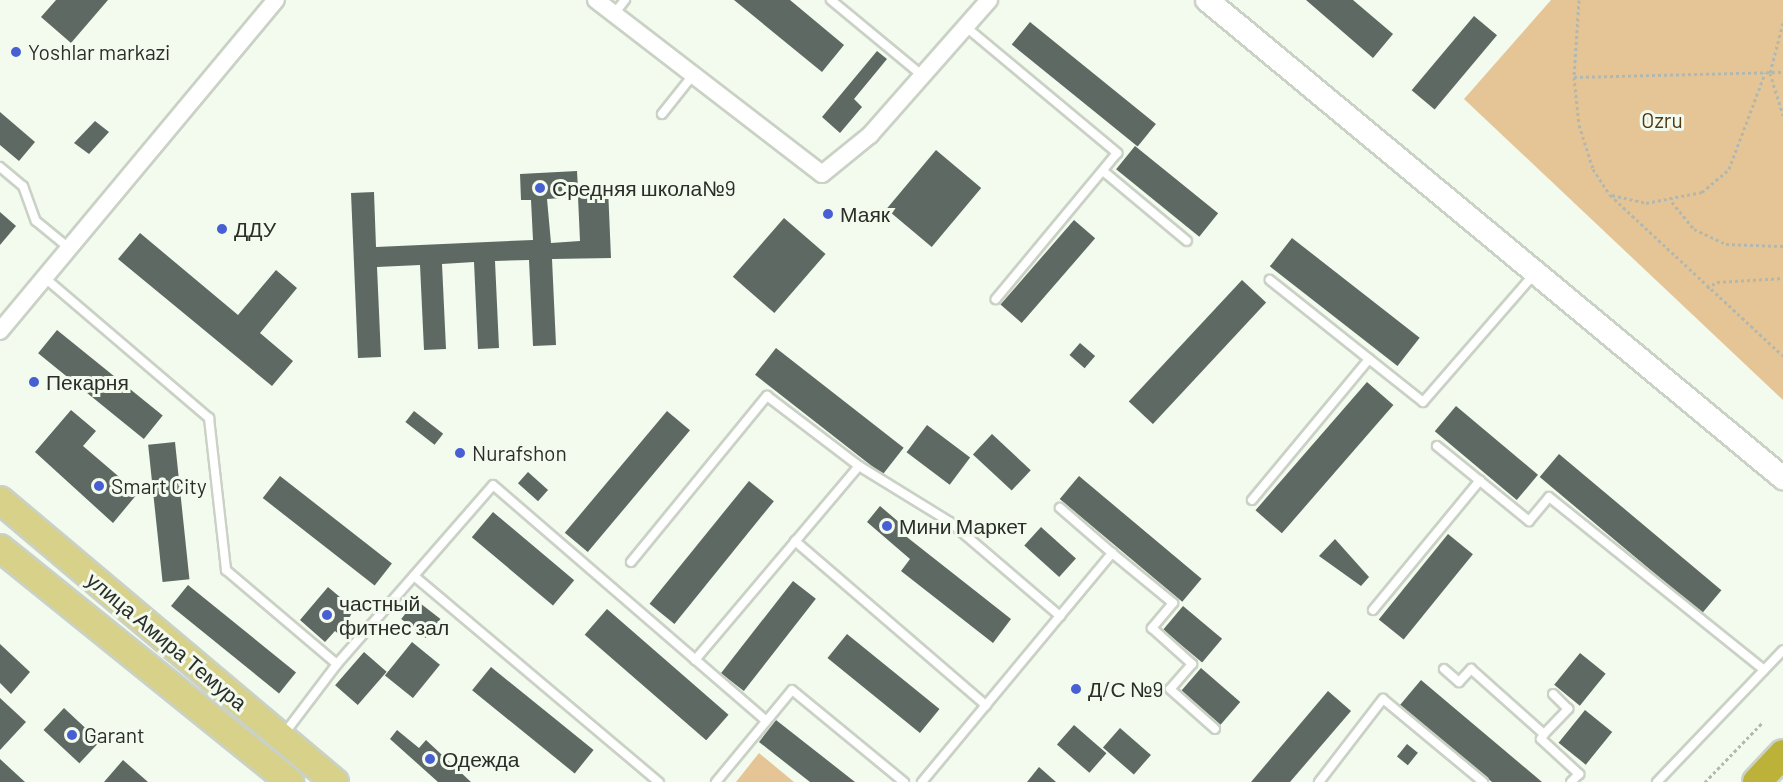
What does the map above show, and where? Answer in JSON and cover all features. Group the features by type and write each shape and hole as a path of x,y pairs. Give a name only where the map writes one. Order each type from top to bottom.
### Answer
{"highway":[{"path":"1757,782 1783,754"}],"main road":[{"name":"улица Амира Темура","path":"0,500 335,782"},
{"name":"улица Амира Темура","path":"0,548 290,782"}],"street":[{"path":"0,331 276,0"},
{"path":"596,0 822,174 870,135 989,0"},
{"path":"1207,0 1783,478"}],"lane":[{"path":"614,14 625,0"},
{"path":"831,0 922,76"},
{"path":"966,27 1117,153 996,299"},
{"path":"662,114 693,75"},
{"path":"0,168 23,186 36,221 69,248"},
{"path":"1103,171 1187,241"},
{"path":"1270,280 1424,402 1536,273"},
{"path":"45,278 208,418 226,570 337,664"},
{"path":"1252,500 1369,359"},
{"path":"631,562 767,396 858,466 950,522 1060,616"},
{"path":"1437,446 1529,521 1549,497 1764,670"},
{"path":"695,660 858,466"},
{"path":"1373,610 1480,480"},
{"path":"282,737 337,664 493,486 766,722"},
{"path":"1060,508 1173,603 1152,628 1192,664 1170,689 1215,729"},
{"path":"795,542 986,705"},
{"path":"922,782 1112,553"},
{"path":"414,576 648,778 659,782"},
{"path":"1657,782 1783,651"},
{"path":"1444,669 1459,682 1471,669 1544,734"},
{"path":"716,782 792,690 904,782"},
{"path":"1553,694 1568,709 1541,739 1579,774 1571,782"},
{"path":"1319,782 1383,699 1483,782"}],"path":[{"path":"1579,0 1574,77 1579,125 1593,169 1610,195 1707,288 1783,356"},
{"path":"1783,23 1770,73 1783,115"},
{"path":"1574,77 1783,72"},
{"path":"1610,195 1672,201 1702,192 1729,169 1765,73"},
{"path":"1672,201 1694,229 1725,244 1783,246"},
{"path":"1707,288 1717,282 1783,278"},
{"path":"1705,782 1763,722"}],"green space":[{"name":"Ozru","path":"1551,0 1783,0 1783,400 1464,99"},
{"path":"759,753 794,782 736,782"}],"building":[{"path":"56,0 108,0 71,43 41,17"},
{"path":"734,0 790,0 844,45 822,72"},
{"path":"1306,0 1353,0 1393,34 1373,58"},
{"path":"1474,16 1497,35 1435,110 1412,90"},
{"path":"1030,22 1156,124 1138,146 1012,45"},
{"path":"877,51 887,59 854,99 862,107 840,133 822,117"},
{"path":"0,112 35,142 19,161 0,145"},
{"path":"95,121 109,132 89,154 74,143"},
{"path":"1135,146 1218,213 1199,237 1116,169"},
{"path":"936,150 981,188 932,247 887,209"},
{"path":"577,171 578,189 608,188 611,258 552,259 556,345 533,346 529,260 495,261 499,348 478,349 474,262 442,264 446,349 424,350 420,265 377,267 381,357 358,358 351,193 374,192 376,247 533,240 531,200 521,200 520,174","holes":["578,197 580,241 551,243 547,199"]},
{"path":"0,212 16,226 0,245"},
{"path":"784,218 826,254 774,313 733,277"},
{"path":"1074,220 1095,238 1022,323 1001,305"},
{"path":"140,233 238,315 276,270 297,288 260,333 293,361 272,386 118,259"},
{"path":"1292,238 1420,338 1397,366 1270,266"},
{"path":"1242,280 1266,303 1153,424 1129,401"},
{"path":"57,330 163,416 144,439 38,353"},
{"path":"1080,343 1095,356 1085,368 1070,355"},
{"path":"776,348 904,448 883,475 755,375"},
{"path":"1367,382 1393,405 1282,533 1255,510"},
{"path":"1456,406 1538,475 1517,500 1435,431"},
{"path":"71,410 96,431 83,446 138,493 113,523 35,452"},
{"path":"414,411 443,434 435,445 405,422"},
{"path":"667,411 690,430 588,552 565,533"},
{"path":"927,425 970,457 950,485 907,452"},
{"path":"992,434 1031,470 1012,491 973,454"},
{"path":"175,442 189,579 163,582 148,445"},
{"path":"1559,454 1721,590 1702,613 1540,477"},
{"path":"528,472 548,490 538,501 518,483"},
{"path":"280,476 392,563 375,585 263,498"},
{"path":"1079,476 1202,579 1182,602 1060,499"},
{"path":"749,481 774,501 674,624 650,604"},
{"path":"880,506 907,529 903,534 1011,619 993,643 901,571 910,559 867,522"},
{"path":"493,512 574,580 553,605 472,537"},
{"path":"1041,527 1076,558 1059,577 1024,546"},
{"path":"1448,534 1473,554 1404,640 1379,619"},
{"path":"1335,539 1369,577 1361,586 1319,556"},
{"path":"793,581 816,599 744,691 721,673"},
{"path":"188,585 296,672 279,693 171,606"},
{"name":"частный фитнес зал","path":"328,587 354,609 340,635 335,631 325,642 300,620"},
{"path":"416,600 440,619 426,638 401,619"},
{"path":"1183,606 1222,639 1202,663 1163,630"},
{"path":"607,609 729,715 706,740 585,635"},
{"path":"847,634 939,709 920,733 827,658"},
{"path":"412,642 440,665 413,698 385,675"},
{"path":"0,644 30,672 11,694 0,683"},
{"path":"364,652 387,672 358,705 335,685"},
{"path":"1580,653 1606,674 1580,706 1554,685"},
{"path":"491,667 594,750 575,773 472,690"},
{"path":"1201,668 1240,702 1221,725 1181,691"},
{"path":"1421,680 1542,782 1492,782 1400,705"},
{"path":"1328,691 1351,711 1290,782 1251,782"},
{"path":"0,698 26,722 0,750"},
{"name":"Garant","path":"64,708 100,741 79,763 44,730"},
{"path":"1585,710 1612,732 1586,765 1559,743"},
{"path":"776,720 855,782 810,782 759,742"},
{"path":"1074,725 1106,753 1089,773 1057,745"},
{"path":"1120,728 1151,755 1134,775 1103,748"},
{"path":"397,730 419,748 426,740 471,782 438,782 390,739"},
{"path":"1407,744 1418,753 1408,765 1397,756"},
{"path":"0,759 25,782 0,782"},
{"path":"123,760 148,782 104,782"},
{"path":"1039,767 1056,782 1027,782"}],"place":[{"name":"Yoshlar markazi","path":"16,52"},
{"name":"Средняя школа№9","path":"540,188"},
{"name":"Маяк","path":"828,214"},
{"name":"ДДУ","path":"222,229"},
{"name":"Пекарня","path":"34,382"},
{"name":"Nurafshon","path":"460,453"},
{"name":"Smart City","path":"99,486"},
{"name":"Мини Маркет","path":"887,526"},
{"name":"частный фитнес зал","path":"327,615"},
{"name":"Д/С №9","path":"1076,689"},
{"name":"Garant","path":"72,735"},
{"name":"Одежда","path":"430,759"}]}
